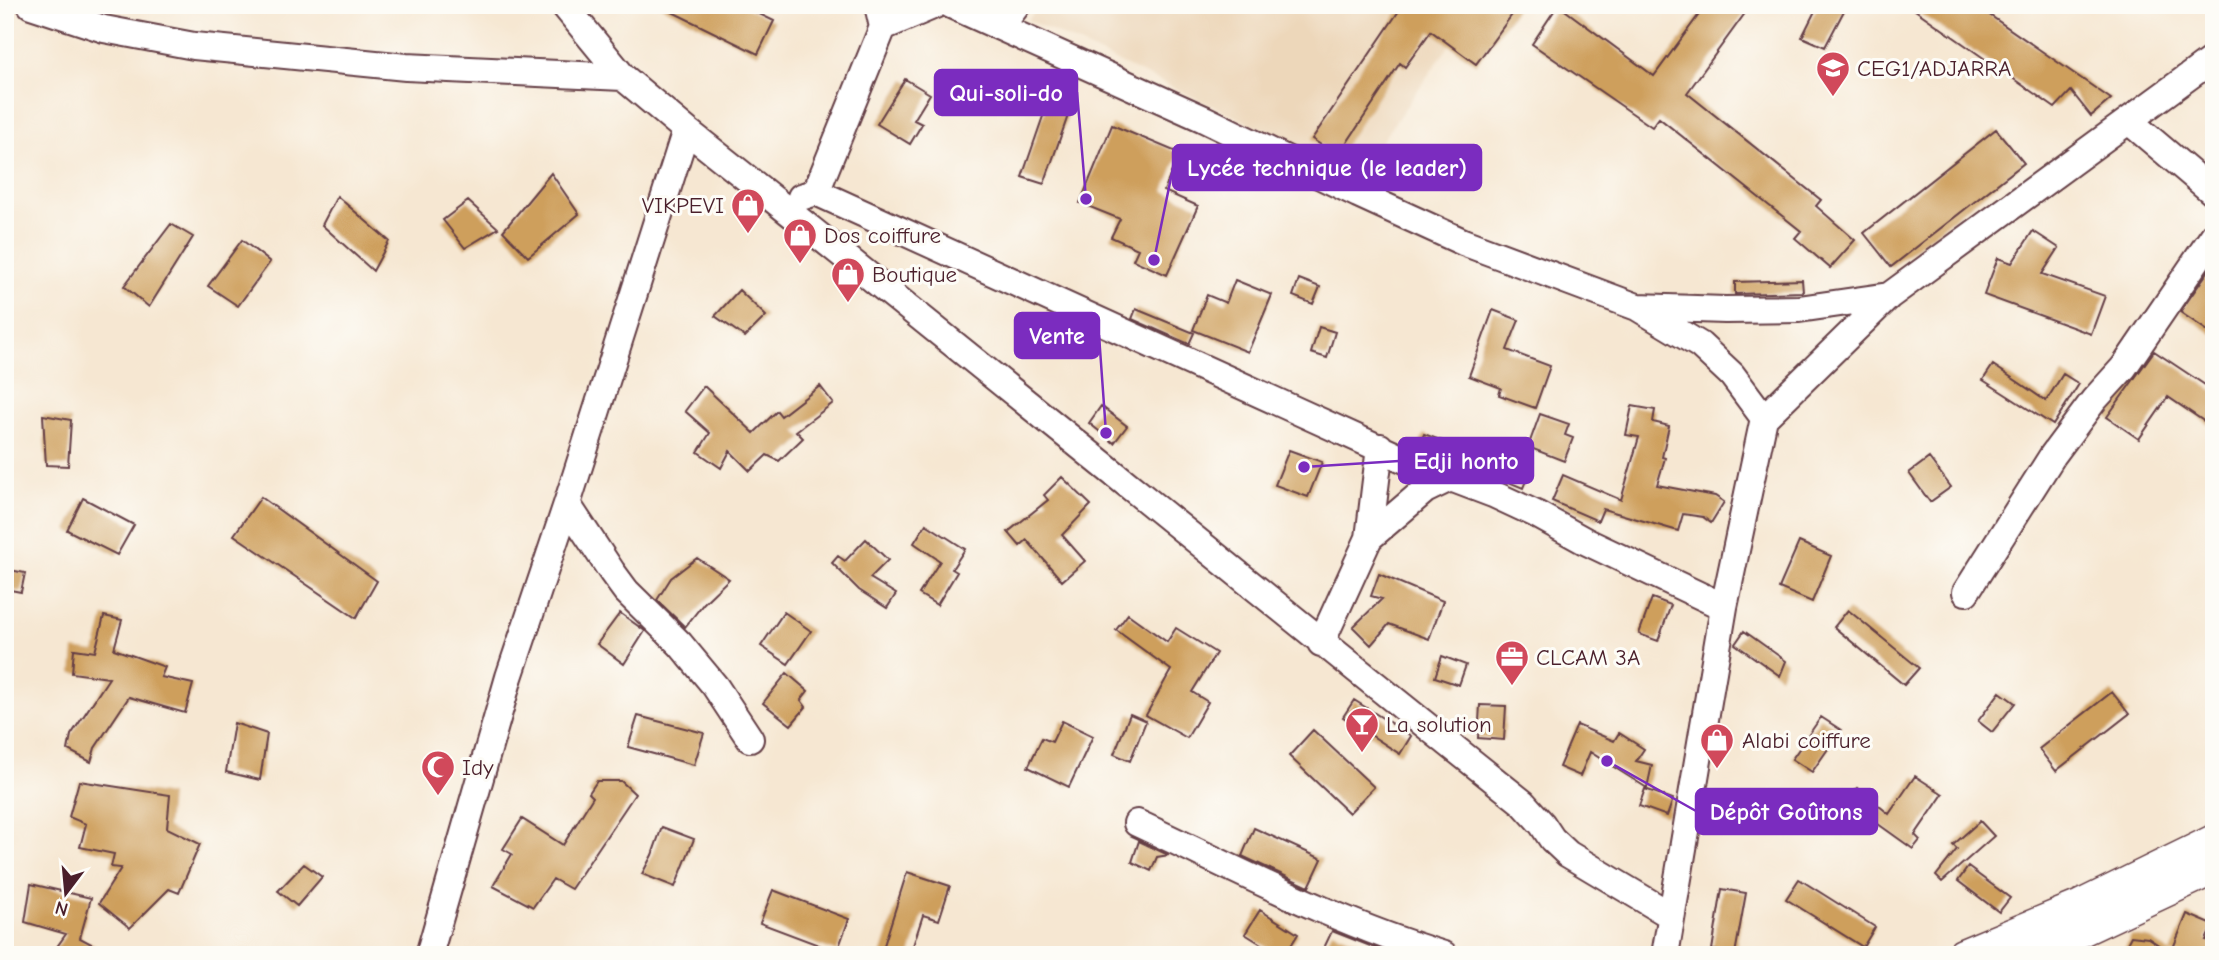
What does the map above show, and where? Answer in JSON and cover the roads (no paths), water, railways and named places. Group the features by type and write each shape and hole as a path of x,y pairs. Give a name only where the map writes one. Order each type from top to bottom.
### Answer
{"main road":[{"path":"1963,955 2081,906 2214,841"},
{"path":"2028,955 2214,868"}],"street":[{"path":"31,5 104,29 194,46 406,67 623,76"},
{"path":"564,5 623,76 686,130 1523,803 1568,854 1670,915"},
{"path":"816,192 881,16 935,5"},
{"path":"951,5 1204,119 1463,242 1637,307 1700,345 1732,375 1764,418"},
{"path":"1000,27 1017,5"},
{"path":"1665,955 1724,607 1764,418 1889,296 2214,58"},
{"path":"2129,121 2214,192"},
{"path":"429,955 509,677 686,130"},
{"path":"779,204 816,192 1414,464 1536,514 1585,541 1724,607"},
{"path":"1966,592 2053,455 2094,400 2124,367 2214,235"},
{"path":"1637,307 1799,309 1889,296"},
{"path":"1321,643 1369,538 1380,447"},
{"path":"1369,538 1425,490 1450,478"},
{"path":"567,504 626,591 680,644 715,686 750,739"},
{"path":"1137,823 1338,917 1404,943 1444,955"}],"place":[{"name":"CEG1/ADJARRA","path":"1833,98"},
{"name":"Qui-soli-do","path":"1086,199"},
{"name":"VIKPEVI","path":"748,235"},
{"name":"Lycée technique (le leader)","path":"1154,260"},
{"name":"Dos coiffure","path":"800,265"},
{"name":"Boutique","path":"848,304"},
{"name":"Vente","path":"1106,433"},
{"name":"Edji honto","path":"1304,467"},
{"name":"CLCAM 3A","path":"1512,687"},
{"name":"La solution","path":"1362,754"},
{"name":"Dépôt Goûtons","path":"1607,761"},
{"name":"Alabi coiffure","path":"1717,770"},
{"name":"Idy","path":"438,797"}]}
